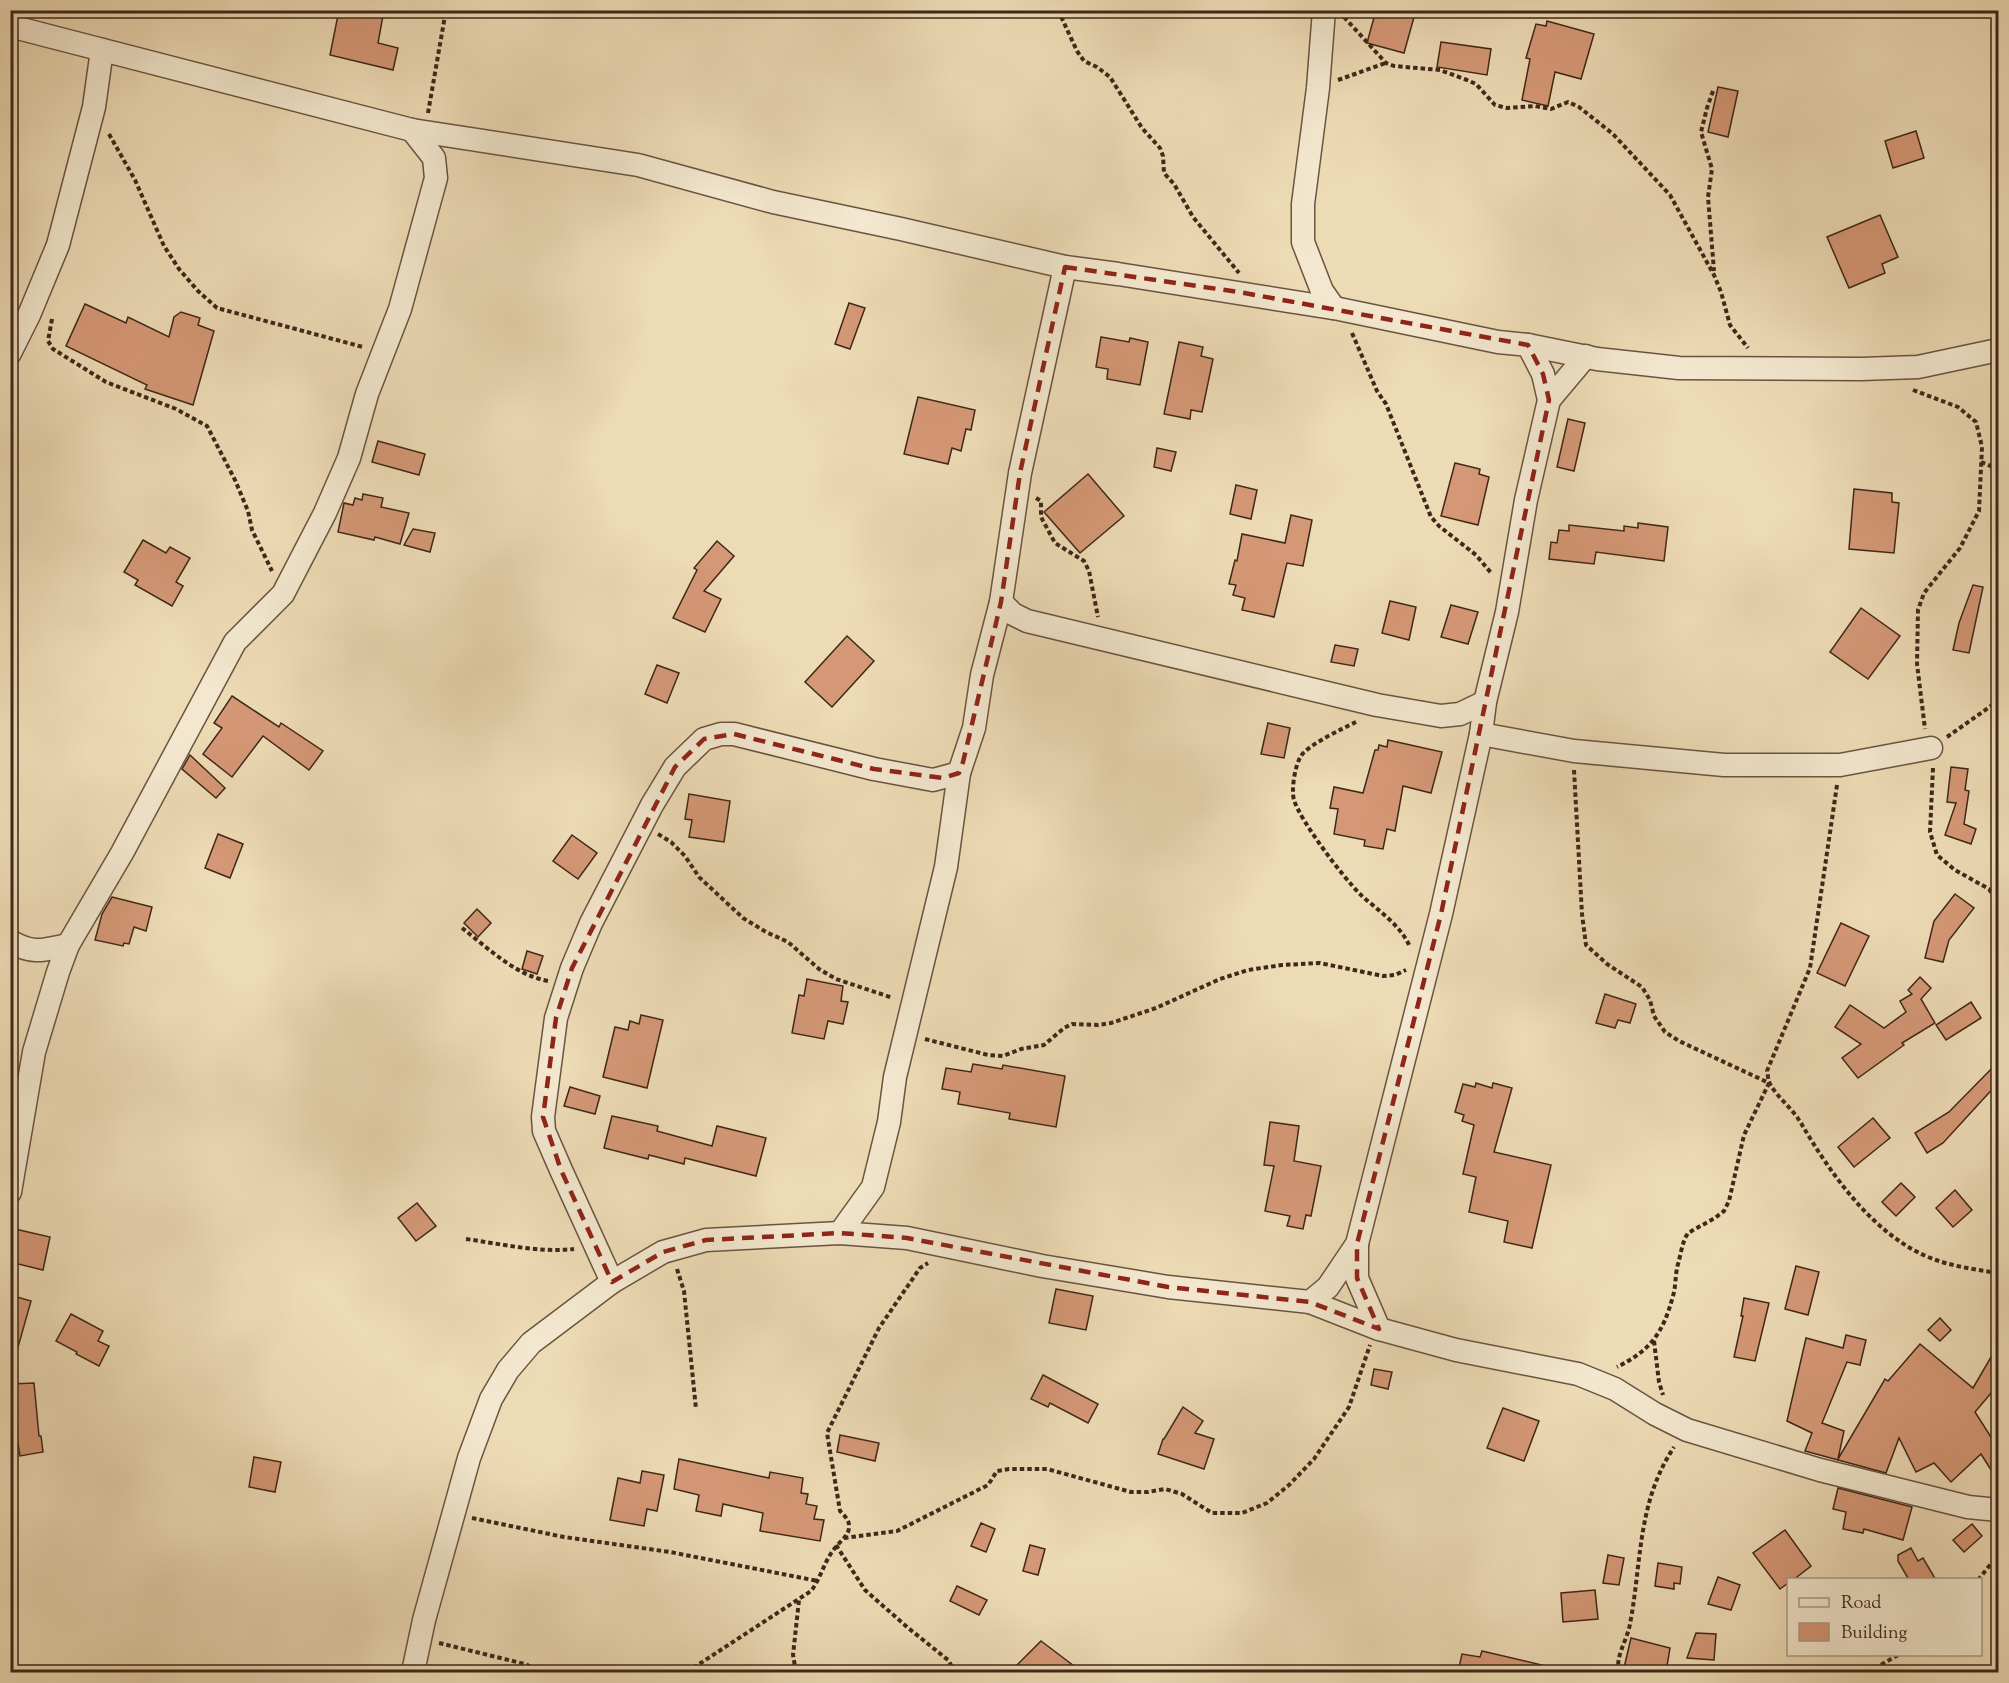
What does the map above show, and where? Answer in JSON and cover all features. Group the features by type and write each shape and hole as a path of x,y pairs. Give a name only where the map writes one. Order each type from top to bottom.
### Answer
{"street":[{"path":"1324,11 1318,88 1303,204 1303,242 1322,291 1336,309"},
{"path":"10,26 418,131 638,165 773,201 1065,267 1336,309 1497,342 1679,368 1766,370 1918,367 1998,350"},
{"path":"10,353 29,315 58,245 93,107 102,50"},
{"path":"10,1192 34,1052 68,945 122,853 235,642 283,594 325,513 349,458 367,394 400,309 436,178 434,158 418,131"},
{"path":"840,1233 873,1187 889,1122 895,1077 946,867 959,773 974,728 982,675 1001,602 1018,487 1065,267"},
{"path":"1378,1328 1357,1278 1357,1244 1420,971 1441,914 1480,740 1485,702 1510,594 1526,500 1549,400 1544,374 1528,345"},
{"path":"1549,400 1586,356"},
{"path":"1001,602 1013,614 1027,621 1377,705 1449,716 1460,714 1485,702"},
{"path":"1449,716 1480,740 1724,765 1840,765 1931,748"},
{"path":"612,1282 544,1131 543,1117 556,1018 572,968 591,923 642,824 675,767 705,740 722,734 734,734 812,754 933,780 959,773"},
{"path":"10,941 36,951 68,945"},
{"path":"413,1672 420,1638 470,1458 491,1399 508,1370 531,1343 612,1282 663,1252 706,1240 840,1233 907,1238 1042,1266 1168,1287 1310,1302 1378,1328 1456,1350 1578,1374 1599,1381 1679,1426 1820,1470 1968,1507 1998,1510"},
{"path":"1310,1302 1328,1287 1357,1244"}],"path":[{"path":"418,131 446,10"},
{"path":"1058,10 1084,61 1110,77 1142,128 1160,148 1164,173 1174,184 1192,217 1259,296"},
{"path":"1324,11 1346,17 1386,63 1394,66 1440,70 1467,80 1476,84 1496,105 1507,108 1535,106 1551,110 1568,102 1579,107 1613,134 1670,195 1714,275 1730,325 1766,370"},
{"path":"1318,88 1386,63"},
{"path":"1713,91 1701,132 1712,169 1708,198 1714,275"},
{"path":"93,107 135,180 164,246 179,269 217,308 341,342 384,351"},
{"path":"50,309 52,320 48,340 53,349 106,382 176,409 207,426 236,480 248,511 252,530 283,594"},
{"path":"1336,309 1356,340 1377,391 1386,404 1431,517 1476,555 1510,594"},
{"path":"1904,386 1958,407 1976,422 1982,447 1979,512 1960,548 1924,593 1918,610 1917,664 1924,727 1931,748 1933,770 1930,832 1937,855 1954,870 1989,889 1998,903"},
{"path":"1981,462 1998,469"},
{"path":"1018,487 1041,501 1041,517 1055,543 1084,561 1089,571 1101,638"},
{"path":"1931,748 1998,701"},
{"path":"905,1035 1003,1056 1021,1049 1044,1045 1072,1024 1111,1023 1156,1008 1221,979 1248,970 1320,963 1383,976 1420,971 1407,941 1398,928 1359,892 1311,832 1294,800 1293,791 1302,753 1363,719 1377,705"},
{"path":"1574,751 1582,914 1586,945 1607,964 1642,987 1650,1000 1654,1016 1665,1032 1679,1041 1769,1083 1791,1108 1842,1185 1890,1235 1913,1250 1936,1260 1998,1273"},
{"path":"1599,1381 1605,1374 1642,1353 1654,1341 1666,1318 1673,1295 1684,1238 1688,1233 1724,1211 1729,1201 1744,1135 1769,1083 1767,1071 1810,968 1840,765"},
{"path":"642,824 670,842 685,856 699,877 743,918 788,942 819,969 869,991 912,1004"},
{"path":"462,928 512,966 528,975 536,979 567,984"},
{"path":"466,1239 544,1249 563,1250 596,1246"},
{"path":"687,1672 811,1592 818,1581 830,1555 849,1528 847,1518 840,1511 827,1433 879,1328 899,1297 920,1268 951,1247"},
{"path":"663,1252 676,1268 684,1291 696,1409"},
{"path":"844,1538 897,1532 988,1485 997,1471 1009,1469 1047,1469 1131,1492 1165,1489 1182,1494 1212,1513 1242,1513 1267,1503 1289,1485 1314,1459 1349,1407 1378,1328"},
{"path":"1619,1672 1617,1661 1630,1624 1639,1567 1641,1532 1652,1489 1662,1465 1676,1442 1679,1426 1659,1382 1654,1341"},
{"path":"454,1514 564,1537 670,1552 818,1581"},
{"path":"836,1545 866,1590 948,1660 956,1672"},
{"path":"1980,1578 1998,1555"},
{"path":"796,1672 793,1655 799,1600"},
{"path":"420,1638 525,1664 542,1672"},
{"path":"1868,1672 1896,1656"}],"highlighted area":[{"path":"1065,267 1239,292 1528,345 1543,374 1549,400 1441,914 1357,1244 1357,1278 1379,1329 1310,1302 1168,1287 907,1238 840,1233 706,1240 663,1252 612,1282 561,1170 543,1117 556,1018 572,968 675,767 704,739 734,734 874,769 943,778 959,773 1001,602 1020,473"}],"building":[{"path":"339,10 384,10 378,43 398,48 393,70 330,55"},
{"path":"1376,10 1416,10 1404,53 1367,43"},
{"path":"1547,21 1594,34 1581,79 1555,72 1548,106 1522,100 1530,59 1526,58 1536,24 1546,26"},
{"path":"1441,42 1491,49 1487,75 1437,67"},
{"path":"1718,87 1738,91 1728,137 1708,132"},
{"path":"1916,131 1924,158 1893,168 1885,141"},
{"path":"1880,215 1898,257 1882,264 1885,273 1849,288 1827,237"},
{"path":"849,303 865,308 850,349 835,344"},
{"path":"85,304 126,323 128,317 169,337 174,317 181,312 200,318 198,325 214,331 193,405 145,389 147,385 66,346"},
{"path":"1101,337 1129,342 1130,338 1148,342 1140,385 1107,379 1108,369 1096,367"},
{"path":"1179,342 1203,347 1201,356 1213,359 1202,412 1191,410 1190,419 1164,414"},
{"path":"918,397 975,410 971,430 966,429 961,451 952,448 948,464 904,454"},
{"path":"1568,419 1585,423 1574,471 1557,467"},
{"path":"378,441 425,454 419,475 372,462"},
{"path":"1157,448 1176,452 1171,471 1154,467"},
{"path":"1455,463 1480,469 1479,474 1489,477 1478,525 1441,516"},
{"path":"1088,474 1124,516 1080,553 1044,512"},
{"path":"1236,485 1257,490 1251,519 1230,514"},
{"path":"1854,489 1892,493 1892,502 1899,503 1894,553 1849,549"},
{"path":"363,494 383,498 381,507 409,513 400,544 375,537 374,540 338,532 344,503 353,505 355,498 362,500"},
{"path":"1291,515 1312,520 1303,566 1287,563 1274,617 1242,610 1245,598 1233,595 1236,585 1229,584 1235,560 1237,561 1242,534 1285,543"},
{"path":"1638,523 1668,527 1664,561 1596,552 1594,564 1549,559 1551,542 1557,543 1559,530 1569,531 1569,525 1624,531 1624,526 1638,528"},
{"path":"413,529 435,533 430,552 404,545"},
{"path":"143,540 166,553 170,547 190,558 176,582 183,586 172,606 135,585 138,580 124,572"},
{"path":"717,541 734,556 704,591 721,599 705,632 673,618 697,570 694,568"},
{"path":"1973,585 1983,587 1969,653 1953,650 1959,623"},
{"path":"1390,601 1416,607 1409,640 1382,633"},
{"path":"1451,605 1478,612 1468,644 1441,637"},
{"path":"1861,608 1900,636 1868,679 1830,652"},
{"path":"847,636 874,661 832,707 805,682"},
{"path":"1335,645 1358,649 1354,666 1331,662"},
{"path":"657,665 679,673 667,703 645,694"},
{"path":"232,696 279,727 281,723 323,751 309,770 263,736 232,777 203,754 222,728 214,723"},
{"path":"1268,723 1290,728 1284,758 1261,754"},
{"path":"1388,740 1442,752 1431,793 1403,786 1395,831 1387,829 1383,849 1364,846 1365,840 1334,834 1338,809 1330,808 1334,787 1363,793 1375,750 1378,750 1379,745 1387,747"},
{"path":"190,755 225,788 216,798 182,769"},
{"path":"1951,767 1968,769 1965,790 1969,791 1964,824 1976,829 1971,844 1945,835 1956,803 1947,802"},
{"path":"689,794 730,801 724,842 689,837 692,820 685,819"},
{"path":"218,834 243,844 230,878 205,868"},
{"path":"572,835 597,853 578,879 553,861"},
{"path":"1955,894 1974,908 1949,940 1943,962 1925,958 1934,921"},
{"path":"112,897 152,907 146,931 134,927 129,944 124,943 123,946 95,940 102,914"},
{"path":"477,909 491,923 478,937 464,923"},
{"path":"1841,923 1869,936 1845,986 1817,973"},
{"path":"527,951 543,956 537,974 522,969"},
{"path":"1920,977 1931,988 1921,999 1935,1023 1902,1043 1904,1045 1858,1078 1842,1058 1861,1044 1835,1027 1850,1005 1884,1028 1906,1012 1900,1001 1912,994 1908,990"},
{"path":"807,979 843,986 841,1001 848,1002 843,1024 828,1021 824,1039 792,1033 799,995 804,996"},
{"path":"1605,994 1636,1004 1630,1023 1618,1020 1615,1028 1596,1023"},
{"path":"1971,1002 1981,1018 1946,1040 1936,1025"},
{"path":"641,1015 663,1020 647,1088 603,1077 615,1027 628,1030 630,1021 639,1024"},
{"path":"1998,1062 1998,1083 1943,1143 1927,1153 1915,1133 1949,1112"},
{"path":"973,1064 1002,1069 1003,1065 1065,1076 1056,1127 1009,1119 1010,1113 958,1104 960,1092 942,1089 946,1068 971,1072"},
{"path":"1476,1083 1492,1088 1493,1083 1512,1088 1494,1152 1551,1165 1532,1248 1504,1242 1508,1221 1469,1212 1476,1177 1463,1174 1474,1125 1462,1121 1464,1115 1455,1112 1463,1084 1475,1087"},
{"path":"570,1087 600,1096 595,1114 564,1106"},
{"path":"612,1116 658,1126 657,1131 712,1146 717,1126 766,1138 756,1176 685,1158 684,1164 649,1155 648,1159 604,1148"},
{"path":"1873,1118 1890,1138 1854,1167 1838,1147"},
{"path":"1270,1122 1299,1126 1294,1161 1321,1166 1311,1216 1306,1215 1303,1229 1287,1226 1290,1216 1265,1211 1274,1166 1264,1165"},
{"path":"1901,1183 1915,1197 1896,1216 1882,1202"},
{"path":"1955,1190 1972,1210 1953,1227 1936,1208"},
{"path":"417,1203 436,1226 416,1241 398,1218"},
{"path":"15,1229 50,1237 43,1270 10,1262 10,1249"},
{"path":"1796,1266 1819,1272 1808,1315 1785,1309"},
{"path":"1056,1289 1093,1296 1086,1330 1049,1323"},
{"path":"10,1295 31,1301 15,1358 10,1357"},
{"path":"1744,1298 1769,1303 1755,1361 1734,1357 1743,1316 1741,1316"},
{"path":"71,1314 103,1331 98,1341 109,1346 99,1366 56,1341"},
{"path":"1940,1318 1951,1330 1940,1341 1928,1330"},
{"path":"1846,1335 1866,1340 1860,1365 1847,1362 1822,1423 1844,1431 1838,1459 1885,1379 1888,1381 1920,1344 1973,1388 1998,1345 1998,1395 1992,1392 1975,1412 1998,1448 1998,1481 1981,1454 1951,1482 1934,1463 1916,1472 1899,1438 1886,1473 1805,1451 1812,1433 1787,1421 1806,1338 1843,1348"},
{"path":"1374,1369 1392,1372 1388,1389 1371,1385"},
{"path":"1043,1375 1098,1404 1088,1423 1050,1403 1048,1407 1031,1399"},
{"path":"34,1383 39,1436 41,1436 43,1452 20,1456 17,1437 10,1437 10,1384"},
{"path":"1183,1407 1203,1421 1195,1433 1214,1439 1204,1469 1158,1454 1163,1439"},
{"path":"1503,1408 1539,1421 1524,1461 1487,1448"},
{"path":"840,1435 879,1443 875,1461 837,1452"},
{"path":"254,1457 281,1462 275,1492 249,1487"},
{"path":"679,1459 769,1478 770,1472 803,1478 801,1493 808,1494 806,1504 817,1506 814,1519 824,1520 820,1541 760,1531 763,1513 723,1504 721,1516 696,1511 699,1495 674,1489"},
{"path":"642,1471 664,1475 657,1511 647,1509 644,1526 610,1520 618,1478 640,1483"},
{"path":"1838,1488 1912,1507 1903,1540 1864,1529 1863,1533 1843,1529 1846,1512 1833,1509"},
{"path":"981,1523 995,1529 986,1552 971,1546"},
{"path":"1972,1524 1982,1536 1964,1552 1953,1540"},
{"path":"1785,1530 1811,1566 1796,1578 1787,1578 1787,1584 1780,1589 1753,1553"},
{"path":"1030,1545 1045,1549 1038,1575 1023,1571"},
{"path":"1911,1548 1918,1561 1923,1558 1935,1578 1908,1578 1898,1561 1898,1555"},
{"path":"1608,1555 1624,1558 1619,1585 1603,1583"},
{"path":"1658,1563 1682,1567 1680,1584 1674,1583 1674,1589 1655,1586"},
{"path":"1718,1577 1740,1585 1731,1610 1708,1604"},
{"path":"957,1586 987,1600 979,1615 950,1601"},
{"path":"1595,1590 1598,1619 1563,1622 1561,1593"},
{"path":"1696,1633 1716,1634 1714,1660 1687,1658"},
{"path":"1631,1638 1670,1648 1666,1672 1623,1672"},
{"path":"1041,1641 1082,1672 1010,1672"},
{"path":"1482,1651 1546,1666 1546,1672 1458,1672 1462,1654 1480,1657"}]}
